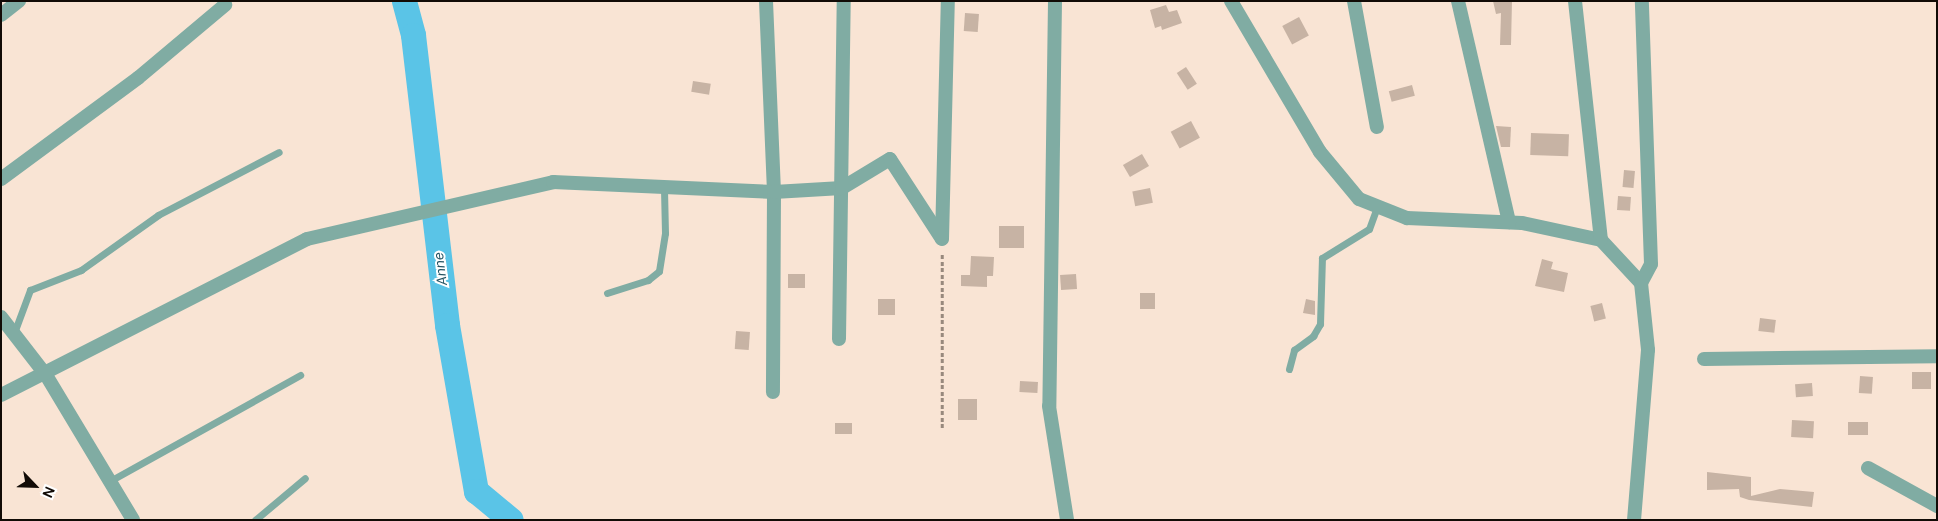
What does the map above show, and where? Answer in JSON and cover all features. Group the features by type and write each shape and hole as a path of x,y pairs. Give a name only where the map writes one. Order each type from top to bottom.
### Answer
{"street":[{"path":"1,16 19,1"},
{"path":"766,1 774,192 773,392"},
{"path":"839,339 844,1"},
{"path":"942,239 948,1"},
{"path":"1055,1 1049,406 1068,520"},
{"path":"1231,1 1320,152 1359,199 1407,218 1440,222 1509,222 1601,240 1642,283"},
{"path":"1354,1 1377,127"},
{"path":"1458,1 1509,222"},
{"path":"1575,1 1601,240"},
{"path":"1634,520 1648,350 1642,283 1651,264 1642,1"},
{"path":"1,179 138,78 225,5"},
{"path":"1,395 46,375 307,239 553,182 664,189 774,192 842,188 890,159 942,239"},
{"path":"1,317 46,375 107,482 133,520"},
{"path":"1704,359 1937,356"},
{"path":"1868,468 1937,506"}],"lane":[{"path":"14,333 30,290 81,270 158,215 279,152"},
{"path":"607,293 648,280 659,271 665,234 664,189"},
{"path":"1289,368 1294,350 1320,324 1322,258 1369,229 1377,207"},
{"path":"107,482 300,375"},
{"path":"255,520 304,478"}],"path":[{"path":"942,239 942,428"}],"building":[{"path":"1493,1 1512,1 1511,45 1500,45 1501,13 1496,14"},
{"path":"1166,5 1169,12 1177,10 1182,23 1162,30 1161,26 1155,28 1150,10"},
{"path":"965,13 979,14 978,32 964,31"},
{"path":"1299,17 1309,36 1292,44 1282,26"},
{"path":"1186,67 1197,84 1188,90 1177,73"},
{"path":"693,81 711,84 709,95 691,92"},
{"path":"1412,85 1415,96 1392,102 1389,91"},
{"path":"1191,121 1200,138 1180,149 1171,132"},
{"path":"1496,126 1511,127 1510,147 1501,147"},
{"path":"1531,133 1569,134 1568,156 1530,155"},
{"path":"1142,154 1149,166 1130,177 1123,165"},
{"path":"1624,170 1635,171 1633,188 1623,187"},
{"path":"1150,188 1153,203 1135,206 1132,191"},
{"path":"1618,196 1631,197 1630,211 1617,210"},
{"path":"999,226 1024,226 1024,248 999,248"},
{"path":"971,256 994,257 993,276 987,276 987,287 961,286 961,275 970,275"},
{"path":"1542,259 1553,262 1551,269 1568,273 1564,292 1535,286"},
{"path":"788,274 805,274 805,288 788,288"},
{"path":"1076,274 1077,289 1061,290 1060,275"},
{"path":"1140,293 1155,293 1155,309 1140,309"},
{"path":"878,299 895,299 895,315 878,315"},
{"path":"1306,299 1315,301 1315,315 1303,313"},
{"path":"1602,303 1606,319 1594,321 1590,306"},
{"path":"1760,318 1776,320 1774,333 1758,331"},
{"path":"736,331 750,332 749,350 735,349"},
{"path":"1912,372 1931,372 1931,389 1912,389"},
{"path":"1860,376 1873,377 1872,394 1859,393"},
{"path":"1020,381 1038,382 1037,393 1019,392"},
{"path":"1812,383 1813,396 1796,397 1795,384"},
{"path":"958,399 977,399 977,420 958,420"},
{"path":"1792,420 1814,421 1813,438 1791,437"},
{"path":"1848,422 1868,422 1868,435 1848,435"},
{"path":"835,423 852,423 852,434 835,434"},
{"path":"1707,472 1751,477 1751,496 1780,489 1814,492 1812,507 1749,500 1740,497 1739,489 1707,490"}],"waterway":[{"name":"Anne","path":"404,1 413,35 447,325 476,491 511,520"}]}
